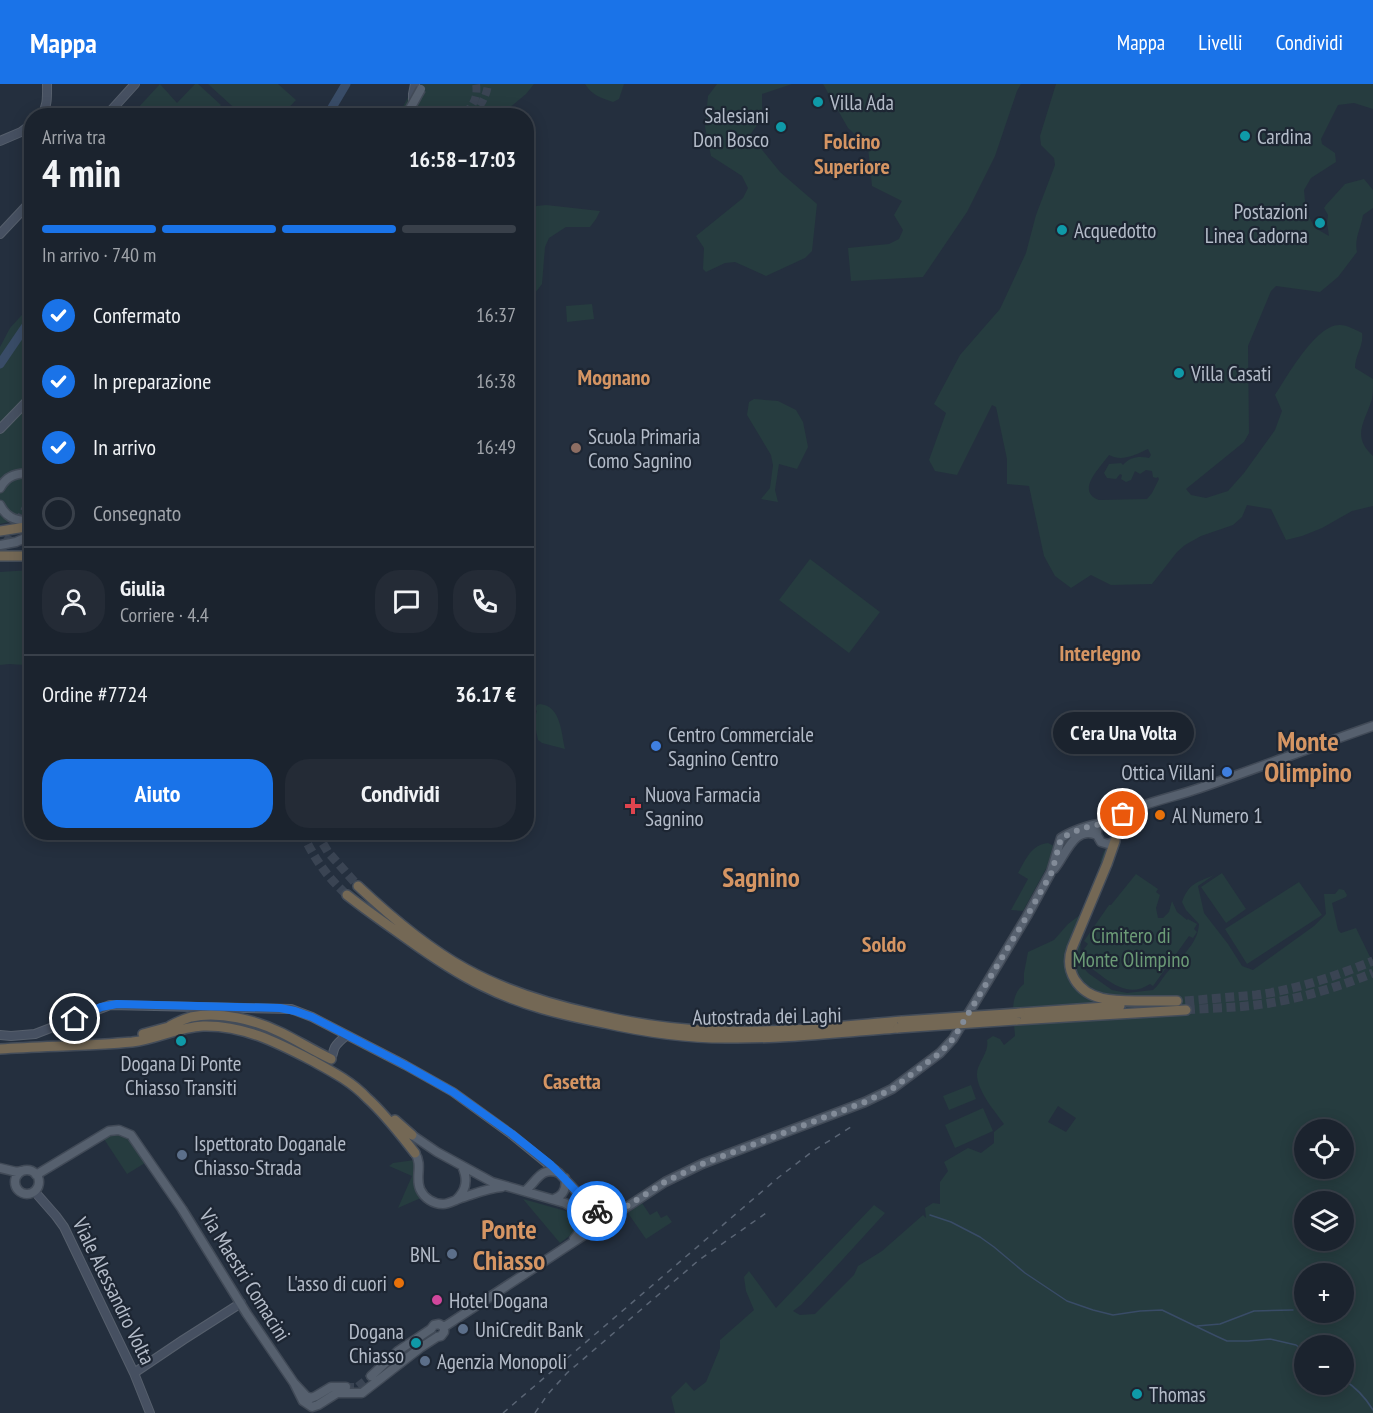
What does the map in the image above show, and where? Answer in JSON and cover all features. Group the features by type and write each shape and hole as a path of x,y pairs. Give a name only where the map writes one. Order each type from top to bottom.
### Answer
{"highway":[{"path":"0,531 24,524"},
{"path":"0,558 24,556"},
{"name":"Autostrada dei Laghi","path":"347,895 389,921 449,968 489,989 538,1008 673,1035 724,1038 764,1037 1183,1004 1099,998 1082,988 1071,972 1069,960 1072,948 1117,836"},
{"name":"Autostrada dei Laghi","path":"358,886 389,921"},
{"path":"167,1027 186,1018 198,1016 243,1019 282,1033 331,1059"},
{"path":"0,1043 128,1037 196,1021 243,1024 266,1031 341,1070 376,1098 400,1126 412,1135"},
{"path":"0,1048 134,1041 189,1027 213,1026 240,1029 285,1046 334,1072 368,1098 415,1153"}],"main road":[{"path":"410,108 421,85"},
{"path":"0,488 13,475 24,473"},
{"path":"0,506 13,519 24,521"},
{"path":"0,545 24,538"},
{"path":"299,1394 312,1403 346,1389 362,1393 443,1334 444,1328 665,1182 702,1164 865,1102 892,1089 940,1053 953,1039 1027,916 1064,846 1080,835 1090,833 1108,844 1134,815 1185,794 1373,726"},
{"path":"1096,835 1097,828 1133,809 1164,798 1185,794"},
{"path":"1064,846 1060,840 1063,836 1107,822 1114,825 1117,836"},
{"name":"Via Maestri Comacini","path":"36,1175 109,1131 126,1132 136,1140 294,1383 306,1396 311,1398 329,1388 346,1389"},
{"path":"412,1135 437,1152 492,1182 554,1199 570,1206 594,1228"},
{"path":"415,1153 419,1161 419,1184 424,1196 432,1202 447,1204 485,1190 505,1187"},
{"path":"455,1200 463,1192 466,1184 466,1174 462,1166"},
{"path":"0,1169 17,1172 29,1170 36,1175 39,1186 35,1192 28,1195 21,1194 14,1181 0,1169"},
{"path":"525,1191 541,1174 553,1170 562,1176 594,1210 597,1223 594,1228"},
{"path":"14,1181 21,1171"},
{"path":"541,1174 538,1186 543,1196"},
{"path":"554,1199 564,1191 566,1185 562,1176"},
{"path":"594,1210 606,1213 619,1211"},
{"path":"571,1244 580,1230 579,1215"},
{"path":"371,1376 399,1351 434,1325 438,1323 444,1328"},
{"path":"431,1329 437,1337"},
{"path":"294,1383 306,1404 314,1407 346,1389"}],"street":[{"path":"45,108 47,84"},
{"path":"113,108 135,84"},
{"path":"413,108 413,94 421,85"},
{"path":"0,141 24,130"},
{"path":"0,234 24,208"},
{"path":"0,429 24,404"},
{"path":"0,1035 35,1034 101,1007 117,1004 291,1009 312,1017 453,1092 512,1134 562,1176"},
{"path":"331,1059 338,1042 347,1035"},
{"path":"541,1174 546,1165 543,1159"},
{"name":"Viale Alessandro Volta","path":"35,1192 64,1227 134,1373 150,1413"},
{"path":"134,1373 241,1303"}],"green space":[{"path":"160,84 177,103 195,84 198,84 221,105 218,108 138,108"},
{"path":"208,84 278,84 296,100 289,108 234,108"},
{"path":"415,84 534,84 509,108 402,108"},
{"path":"585,84 624,84 619,99 613,102 594,93"},
{"path":"717,84 792,84 762,94 762,118 750,135 780,172 817,204 812,251 805,258 766,276 735,262 725,263 706,272 703,269 704,248 696,236 743,198 748,188 742,176 711,156 705,127 708,96"},
{"path":"823,84 1021,84 995,156 967,212 923,277 851,281 848,248 889,244 899,239 903,230 894,215 902,201 872,186 868,147 848,128"},
{"path":"1056,84 1373,84 1373,109 1354,103 1338,105 1321,139 1322,144 1335,153 1336,162 1311,178 1304,190 1306,211 1315,228 1329,236 1328,215 1324,208 1345,184 1364,179 1373,190 1373,208 1363,215 1357,238 1357,252 1338,277 1320,292 1276,286 1271,291 1248,346 1249,433 1244,442 1186,489 1191,495 1206,498 1228,491 1275,430 1282,411 1275,395 1303,353 1321,333 1331,327 1343,325 1362,333 1355,368 1373,379 1372,399 1363,422 1361,435 1366,449 1373,456 1373,506 1352,511 1322,528 1286,540 1271,509 1247,505 1242,517 1233,525 1201,536 1185,545 1152,584 1111,585 1091,575 1071,588 1055,576 1044,556 1029,486 1007,484 1007,459 996,407 992,405 957,475 935,471 929,460 946,413 934,404 960,355 1000,309 1026,253 1036,215 1055,165 1054,158 1041,145 1040,136","holes":["1148,449 1151,455 1149,458 1132,459 1123,465 1121,463 1109,464 1104,473 1107,478 1116,479 1120,474 1121,479 1126,482 1131,480 1135,471 1140,474 1146,470 1152,471 1153,477 1159,479 1147,499 1099,500 1092,496 1089,485 1109,455 1124,458"]},
{"path":"546,205 600,211 590,227 566,227 549,238 545,247 542,284 534,293 534,206"},
{"path":"592,304 594,319 567,322 566,306"},
{"path":"24,313 24,519 0,524 0,347 10,328"},
{"path":"754,399 778,401 796,410 803,422 808,447 797,469 779,464 775,490 778,502 761,499 770,488 773,465 771,455 747,415 749,402"},
{"path":"810,559 880,612 849,653 779,600"},
{"path":"24,570 24,665 0,665 0,572"},
{"path":"540,704 552,709 556,715 565,749 538,740 534,720 537,711 535,709"},
{"path":"1048,843 1054,846 1053,856 1023,911 1011,910 1028,879 1018,873 1033,850"},
{"path":"1109,848 1079,919 1080,954 1083,967 1088,973 1112,990 1127,993 1153,990 1195,939 1199,924 1182,902 1190,887 1202,880 1214,875 1198,886 1204,913 1242,966 1253,970 1314,926 1326,914 1324,894 1335,894 1339,889 1344,890 1347,895 1332,903 1338,930 1341,933 1356,928 1373,959 1373,1413 675,1413 671,1397 686,1382 694,1391 706,1382 720,1348 720,1340 754,1310 746,1291 744,1277 749,1271 776,1308 874,1205 885,1213 793,1311 800,1315 815,1314 854,1275 858,1266 882,1251 923,1215 926,1218 925,1208 933,1203 940,1204 940,1182 948,1171 944,1162 968,1148 981,1153 994,1143 994,1132 1004,1124 985,1097 977,1075 986,1051 987,1040 993,1036 1000,1039 1004,1045 1015,1036 1014,1001 1024,984 1028,952 1054,940 1068,924 1080,915 1104,851","holes":["1058,1106 1076,1118 1066,1132 1048,1122"]},
{"path":"1222,873 1246,909 1226,923 1201,887"},
{"name":"Cimitero di Monte Olimpino","path":"1136,874 1158,889 1156,892 1160,895 1156,908 1158,918 1163,918 1169,912 1172,901 1177,912 1197,924 1194,929 1197,932 1193,938 1189,936 1153,986 1150,984 1133,990 1117,986 1087,965 1084,949 1088,944 1084,941 1109,905"},
{"path":"1299,882 1322,915 1247,964 1225,929"},
{"path":"971,1085 976,1099 949,1110 943,1096"},
{"path":"983,1108 993,1131 955,1148 945,1125"},
{"path":"113,1134 127,1138 145,1163 127,1174 104,1139"},
{"path":"415,1160 423,1197 398,1208 412,1176 389,1166 393,1163"},
{"path":"523,1199 569,1212 574,1217 577,1229 560,1243"},
{"path":"642,1203 650,1215 657,1211 661,1218 667,1215 672,1222 646,1239 628,1213"}],"waterway":[{"path":"332,108 346,84"},
{"path":"0,364 24,329"},
{"path":"930,1215 951,1222 980,1237 1025,1273 1067,1301 1113,1315 1162,1310 1227,1341 1270,1339 1294,1345"},
{"path":"1197,1326 1220,1324 1254,1311 1293,1310"},
{"path":"1354,1387 1373,1410"}],"tunnel":[{"path":"470,108 475,100 476,84"},
{"path":"479,108 485,97 488,84"},
{"path":"0,553 24,511"},
{"path":"306,840 321,866 347,895"},
{"path":"321,840 328,852 358,886"},
{"path":"1185,1001 1286,990 1373,961"},
{"path":"1186,1010 1271,1003 1301,997 1373,973"},
{"path":"346,1387 357,1387 371,1376"}],"railway":[{"path":"503,1413 779,1177 813,1151 854,1125"},
{"path":"535,1413 567,1373 699,1260 769,1211"}],"way so far":[{"path":"597,1211 606,1213 619,1211 665,1182 702,1164 865,1102 892,1089 940,1053 953,1039 1052,872 1061,838 1083,828 1110,822 1123,814"}],"place":[{"name":"Villa Ada","path":"818,102"},
{"name":"Salesiani Don Bosco","path":"781,127"},
{"name":"Cardina","path":"1245,136"},
{"name":"Postazioni Linea Cadorna","path":"1320,223"},
{"name":"Acquedotto","path":"1062,230"},
{"name":"Villa Casati","path":"1179,373"},
{"name":"Scuola Primaria Como Sagnino","path":"576,448"},
{"name":"Centro Commerciale Sagnino Centro","path":"656,746"},
{"name":"Ottica Villani","path":"1227,772"},
{"name":"Nuova Farmacia Sagnino","path":"633,806"},
{"name":"C'era Una Volta","path":"1123,814"},
{"name":"Al Numero 1","path":"1160,815"},
{"name":"Dogana Di Ponte Chiasso Transiti","path":"181,1041"},
{"name":"Ispettorato Doganale Chiasso-Strada","path":"182,1155"},
{"name":"BNL","path":"452,1254"},
{"name":"L'asso di cuori","path":"399,1283"},
{"name":"Hotel Dogana","path":"437,1300"},
{"name":"UniCredit Bank","path":"463,1329"},
{"name":"Dogana Chiasso","path":"416,1343"},
{"name":"Agenzia Monopoli","path":"425,1361"},
{"name":"Thomas","path":"1137,1394"}],"district":[{"name":"Folcino Superiore","path":"852,154"},
{"name":"Mognano","path":"614,377"},
{"name":"Interlegno","path":"1100,653"},
{"name":"Monte Olimpino","path":"1308,756"},
{"name":"Sagnino","path":"761,877"},
{"name":"Soldo","path":"884,944"},
{"name":"Casetta","path":"572,1081"},
{"name":"Ponte Chiasso","path":"509,1244"}],"route":[{"path":"75,1019 101,1007 117,1004 291,1009 312,1017 453,1092 551,1165 597,1211"}]}
